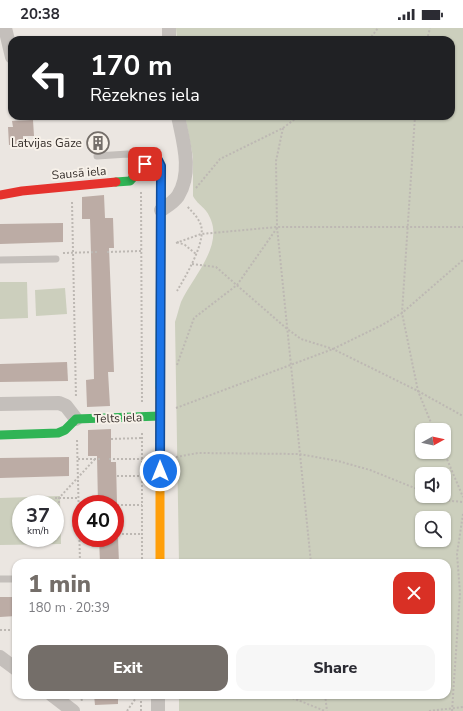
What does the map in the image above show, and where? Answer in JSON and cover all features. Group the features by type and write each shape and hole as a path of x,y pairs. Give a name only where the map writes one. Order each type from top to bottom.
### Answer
{"street":[{"path":"5,28 8,40"},
{"path":"162,210 178,197 184,184 186,170 185,153 179,120"},
{"path":"151,157 158,160 161,166 162,210 160,559"},
{"name":"Sausā iela","path":"0,195 22,191 130,181 151,157"},
{"name":"Telts iela","path":"0,404 59,403 66,406 76,419"},
{"name":"Telts iela","path":"0,435 58,433 65,430 76,419 160,415"},
{"path":"0,657 12,666"},
{"path":"57,699 73,711"},
{"path":"158,699 158,711"}],"lane":[{"path":"97,156 128,154 151,157"},
{"path":"0,260 56,259"},
{"path":"0,579 12,579"}],"path":[{"path":"193,192 220,159 284,128 294,120"},
{"path":"415,120 402,313 418,391 431,423"},
{"path":"284,128 276,161 277,227 286,328 311,559"},
{"path":"175,294 192,264 201,234 200,221 178,197"},
{"path":"142,202 142,559"},
{"path":"72,208 76,403"},
{"path":"177,366 194,318 237,285 277,227"},
{"path":"161,250 177,242 201,234 277,227 463,228"},
{"path":"177,242 196,254"},
{"path":"107,252 142,251"},
{"path":"56,259 60,253 98,252"},
{"path":"160,415 333,349 402,313 463,260"},
{"path":"192,264 216,267 286,328 301,339 333,349 418,391 463,416"},
{"path":"77,438 78,495"},
{"path":"111,439 142,438"},
{"path":"160,456 172,457 198,453 299,454 338,461 370,470 415,488"},
{"path":"78,459 101,459"},
{"path":"62,495 94,459"},
{"path":"108,459 142,459"},
{"path":"447,459 463,497"},
{"path":"116,476 142,476"},
{"path":"451,501 463,502"},
{"path":"124,505 142,505"},
{"path":"452,710 460,593 457,554 463,514"},
{"path":"124,534 142,534"},
{"path":"80,547 80,559"},
{"path":"0,630 12,630"},
{"path":"127,711 137,699"},
{"path":"140,699 141,711"},
{"path":"295,699 326,711 325,699"},
{"path":"429,711 452,710 463,707"}],"green space":[{"path":"176,28 463,28 463,711 179,711 179,699 451,699 451,559 179,559 175,322 181,302 209,252 213,231 209,215 193,196 193,157 186,120 455,120 455,36 177,36"},
{"path":"0,282 27,282 28,318 0,319"},
{"path":"65,288 67,314 36,316 35,290"},
{"path":"0,498 12,498 12,545 0,545"}],"building":[{"path":"33,120 34,136 23,136 23,145 9,145 8,127 13,127 12,121"},
{"name":"Latvijas Gāze","path":"98,136 105,141 106,144 101,151 98,152 91,147 90,144 95,137"},
{"path":"104,195 105,218 113,218 114,248 109,248 114,372 108,372 110,406 87,407 86,380 94,379 90,219 82,219 82,197"},
{"path":"63,223 63,242 0,244 0,224"},
{"path":"67,362 68,381 0,382 0,364"},
{"path":"111,429 111,462 116,462 117,495 98,495 97,456 88,456 88,430"},
{"path":"69,457 69,476 0,478 0,458"},
{"path":"99,547 118,547 119,559 100,559"},
{"path":"0,597 12,597 12,616 0,617"},
{"path":"94,699 118,699 118,704 95,705"}],"traffic: fast":[{"path":"116,182 130,181 151,157 158,160 161,167 160,388"},
{"path":"0,435 58,433 65,430 76,419 160,416"}],"traffic: slow":[{"path":"160,388 160,559"}],"traffic: jam":[{"path":"0,195 22,191 116,182"}],"place":[{"name":"Latvijas Gāze","path":"98,143"}],"route":[{"path":"145,164 151,157 158,160 161,166 160,471"}]}
